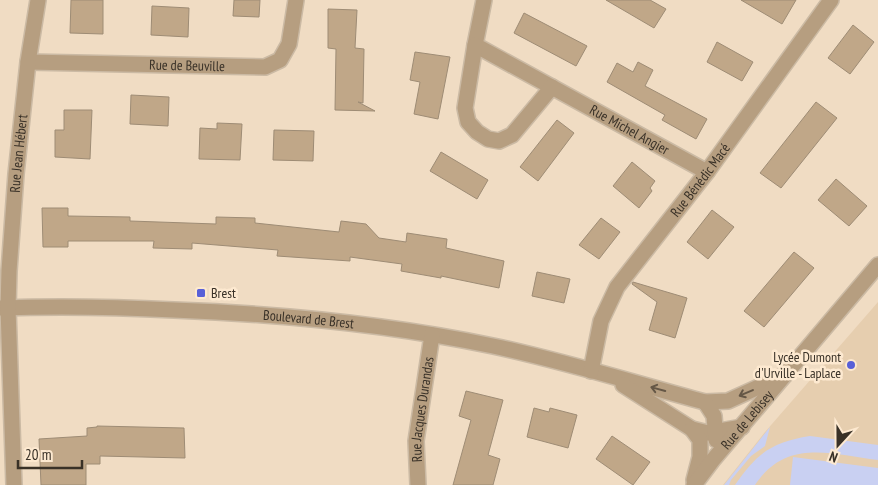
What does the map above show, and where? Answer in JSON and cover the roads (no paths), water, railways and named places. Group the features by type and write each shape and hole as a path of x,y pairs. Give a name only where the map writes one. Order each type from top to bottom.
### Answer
{"street":[{"name":"Rue Jean Hébert","path":"14,485 4,308 28,62 38,0"},
{"name":"Rue de Beuville","path":"28,62 265,67 280,60 289,44 296,0"},
{"path":"484,0 474,45 465,108 468,122 477,132 488,139 499,140 512,135 552,87"},
{"name":"Rue Bénédic Macé","path":"591,371 601,320 617,287 708,172 831,0"},
{"name":"Rue Michel Angier","path":"474,45 708,172"},
{"name":"Rue de Lebisey","path":"693,485 878,265"},
{"name":"Boulevard de Brest","path":"4,308 124,308 248,312 341,322 494,346 705,402 728,401 785,375"},
{"name":"Rue Jacques Durandas","path":"418,485 416,441 432,335"},
{"name":"Boulevard de Brest","path":"611,377 692,430"},
{"path":"705,402 714,416 717,437 712,461"},
{"path":"692,430 708,433 742,427"},
{"path":"692,430 700,440 700,457 693,485"}],"place":[{"name":"Brest","path":"201,293"},
{"name":"Lycée Dumont d'Urville - Laplace","path":"851,365"}]}
